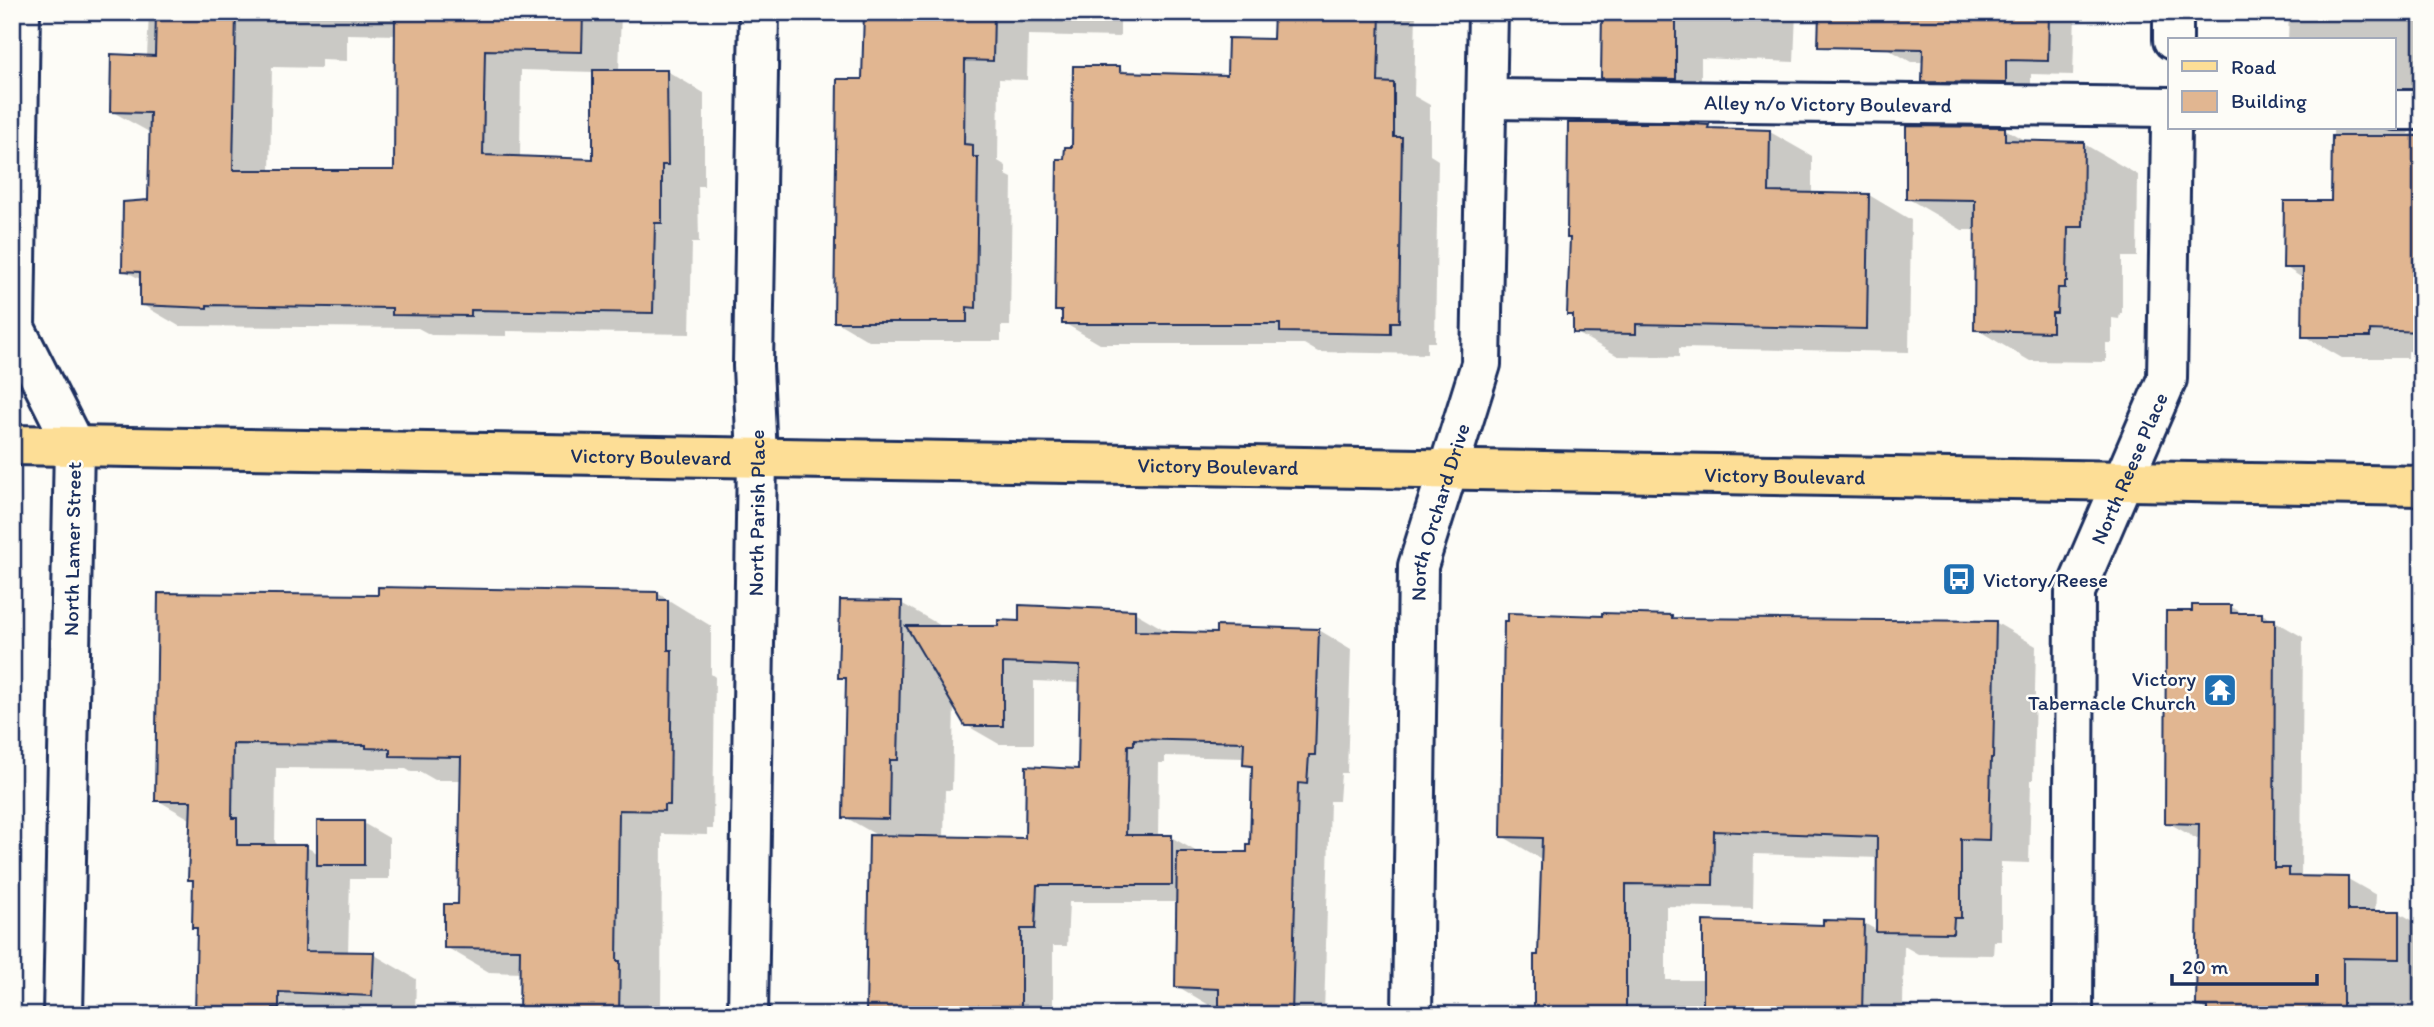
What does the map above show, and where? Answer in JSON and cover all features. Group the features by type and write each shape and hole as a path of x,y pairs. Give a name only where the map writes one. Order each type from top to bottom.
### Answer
{"main road":[{"name":"Victory Boulevard","path":"12,445 2422,486"}],"street":[{"name":"North Lamer Street","path":"20,12 15,328 74,445 63,1015"},
{"name":"North Parish Place","path":"748,1015 757,458 753,366 759,12"},
{"name":"North Orchard Drive","path":"1412,1015 1418,566 1480,364 1488,12"},
{"path":"2172,38 2173,12"},
{"name":"Alley n/o Victory Boulevard","path":"1487,99 2168,107"},
{"path":"2396,110 2422,110"},
{"name":"North Reese Place","path":"2073,1015 2075,592 2167,379 2171,130"}],"building":[{"path":"156,12 236,12 233,170 394,170 395,12 583,12 582,52 485,50 483,155 593,159 593,70 667,70 668,165 662,165 662,223 655,223 653,313 471,310 471,316 392,315 392,308 207,305 207,308 140,305 140,272 122,271 123,202 148,200 150,113 110,112 111,54 155,56"},
{"path":"864,12 994,12 993,61 965,60 964,144 973,145 973,157 978,157 976,308 967,307 967,322 834,322 837,79 862,79"},
{"path":"1274,12 1380,12 1378,82 1394,83 1394,137 1402,137 1399,322 1391,322 1391,334 1280,332 1280,324 1062,324 1062,311 1055,311 1057,159 1064,159 1065,147 1072,147 1073,66 1120,66 1120,72 1227,75 1228,38 1273,39"},
{"path":"1602,12 1676,12 1676,79 1601,78"},
{"path":"1819,12 2049,12 2048,61 2006,60 2006,83 1922,82 1923,49 1818,47"},
{"path":"1568,123 1676,123 1709,125 1708,128 1770,130 1769,192 1869,194 1867,329 1636,324 1636,334 1573,333 1573,315 1567,315 1570,238 1567,238"},
{"path":"1906,126 2005,127 2005,140 2084,142 2083,227 2068,227 2067,282 2065,288 2058,288 2057,313 2052,313 2052,332 1974,330 1975,200 1906,199"},
{"path":"2332,136 2422,136 2422,332 2370,330 2370,337 2302,337 2303,268 2283,268 2284,201 2331,201"},
{"path":"378,587 658,592 658,600 668,600 668,650 672,650 670,805 664,805 664,811 619,810 619,1015 519,1015 520,949 444,948 444,904 458,904 461,757 390,756 390,749 366,748 366,745 233,744 232,818 237,818 237,845 307,845 305,951 374,952 372,996 279,992 279,1008 273,1008 273,1015 195,1015 197,928 192,928 193,880 188,880 191,801 155,801 158,593 378,595"},
{"path":"840,600 902,601 898,760 890,760 889,819 843,818 846,678 838,678"},
{"path":"1019,605 1135,610 1135,631 1216,633 1216,626 1319,629 1315,755 1309,755 1307,784 1298,783 1292,1015 1229,1015 1229,1008 1219,1008 1219,989 1175,987 1177,852 1247,852 1247,845 1250,845 1252,766 1243,765 1244,742 1134,739 1134,745 1128,745 1126,835 1172,835 1172,885 1037,885 1035,929 1021,929 1021,1015 866,1015 869,835 1025,838 1026,766 1078,769 1080,666 1003,663 1003,726 965,726 906,626 998,626 998,620 1019,621"},
{"path":"2192,605 2231,605 2231,613 2262,613 2262,619 2275,619 2274,868 2289,868 2289,876 2348,877 2348,911 2400,911 2400,959 2343,958 2343,1015 2207,1015 2207,1007 2196,1006 2199,824 2165,823 2166,611 2192,611"},
{"path":"1508,613 1672,615 1672,618 1996,621 1989,840 1961,839 1961,918 1954,918 1953,933 1876,932 1877,837 1714,831 1713,885 1626,884 1626,1015 1534,1015 1534,955 1538,955 1542,838 1501,837 1504,621 1508,621"},
{"path":"317,821 364,821 364,865 317,865"},
{"path":"1823,920 1864,921 1862,1015 1703,1015 1703,921 1823,925"}],"place":[{"name":"Victory/Reese","path":"1959,579"},
{"name":"Victory Tabernacle Church","path":"2220,690"}]}
